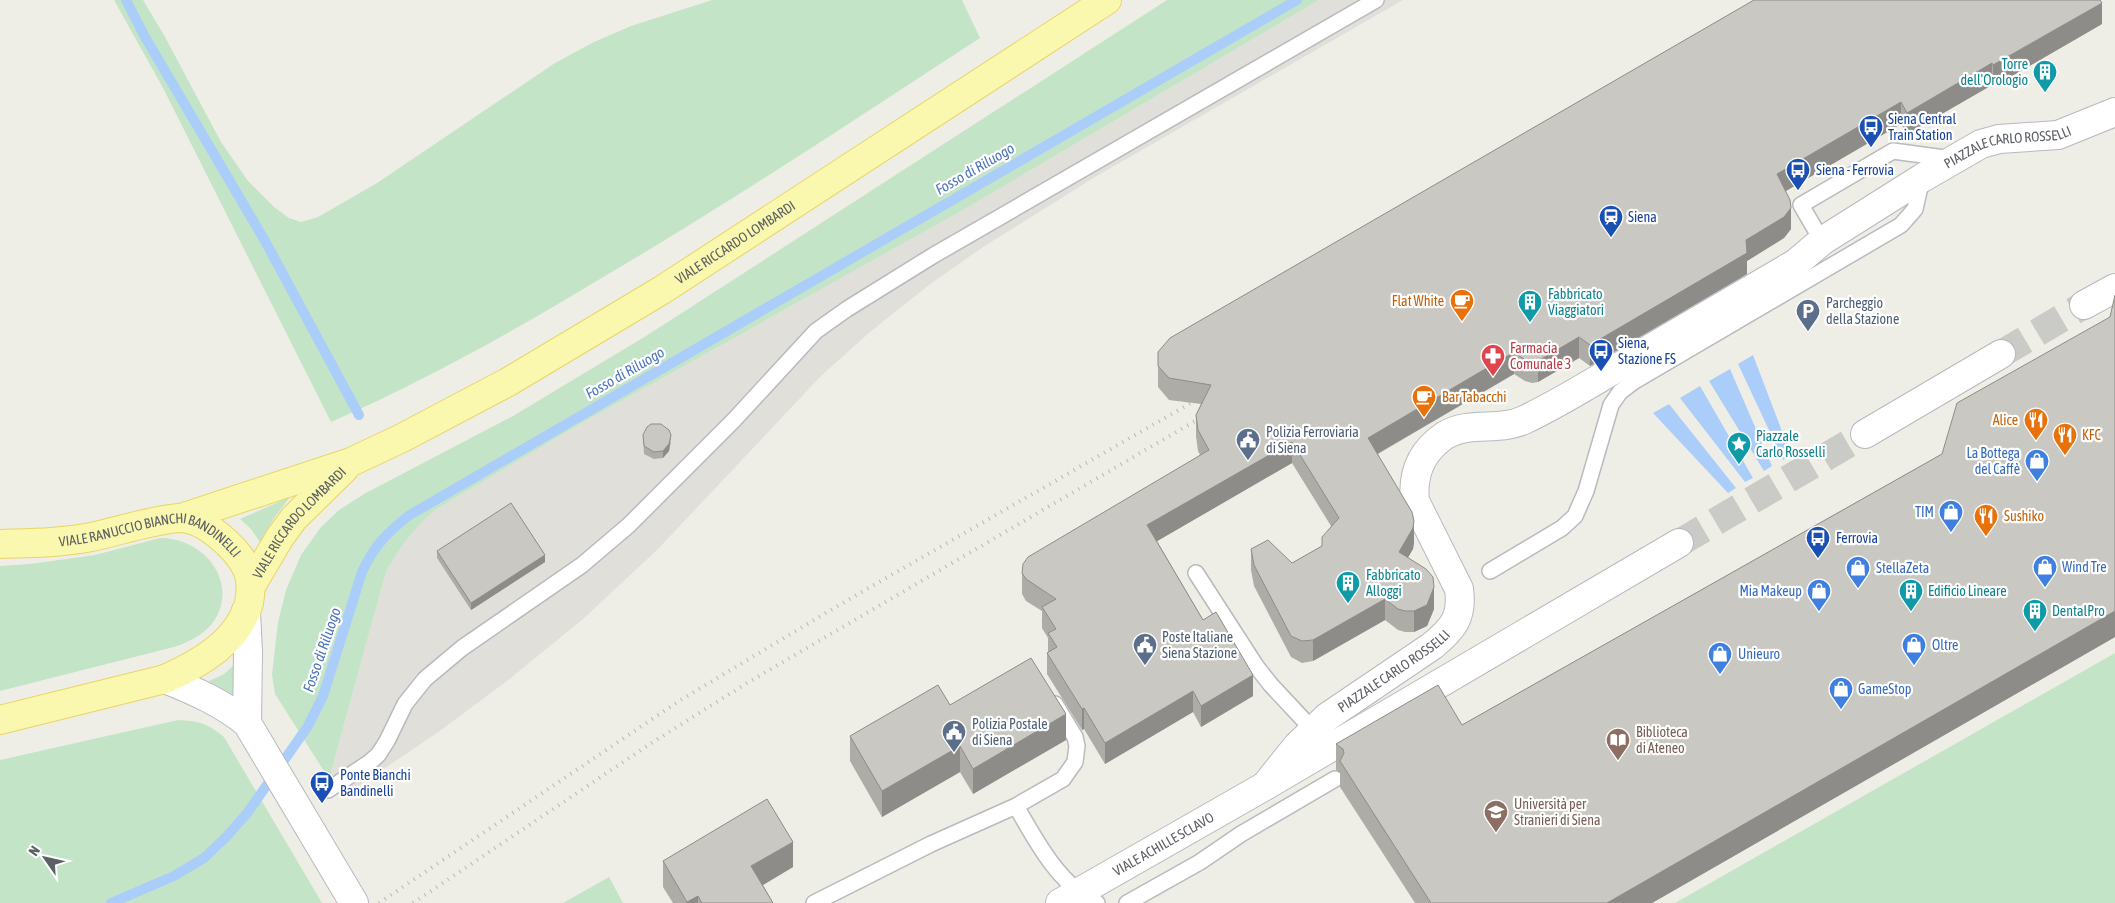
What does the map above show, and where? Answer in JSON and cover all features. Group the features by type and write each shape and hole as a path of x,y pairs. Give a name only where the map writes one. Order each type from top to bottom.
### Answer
{"main road":[{"name":"VIALE RICCARDO LOMBARDI","path":"181,518 351,462 478,398 620,317 1107,0"},
{"name":"PIAZZALE CARLO ROSSELLI","path":"1265,786 1313,730 1341,707 1432,646 1447,634 1456,621 1461,605 1459,589 1415,501 1414,493 1417,468 1426,452 1436,443 1445,436 1464,428 1497,427 1513,424 1525,419 1796,263 1822,242 1922,178 1991,141 2058,135 2115,112"},
{"path":"2084,305 2115,288"},
{"path":"1865,434 2001,354"},
{"name":"VIALE RICCARDO LOMBARDI","path":"249,599 280,537 294,518 351,462"},
{"name":"VIALE RANUCCIO BIANCHI BANDINELLI","path":"0,544 81,539 181,518 200,524 215,533 239,557 247,570 249,599 247,723"},
{"path":"1265,786 1679,542"},
{"path":"0,720 165,679 190,668 210,656 223,644 249,599"},
{"path":"165,679 206,696 229,709 247,723 354,903"},
{"name":"VIALE ACHILLE SCLAVO","path":"1079,899 1265,786"}],"lane":[{"path":"328,790 378,755 405,704 424,679 462,648 582,565 623,531 720,434 816,331 847,309 934,255 1376,0"},
{"path":"1822,242 1801,205 1893,151 1956,159"},
{"path":"1490,571 1562,528 1575,516 1586,491 1611,405 1620,392 1633,382 1901,225 1915,209 1922,178"},
{"path":"1196,573 1256,666 1313,730"},
{"path":"814,903 915,851 1016,806 1063,779 1075,762 1078,746 1075,737 1045,688"},
{"path":"1127,903 1200,862 1241,834 1335,779"},
{"path":"1016,806 1045,854 1079,899"}],"shaded area":[{"path":"1319,0 1403,0 1095,177 983,247 929,285 870,332 821,376 657,550 583,619 507,681 437,733 342,797 329,779 386,572 399,548 417,526 435,510 575,427 970,206"}],"green space":[{"path":"114,0 143,0 164,35 221,142 248,181 274,207 289,218 301,222 318,217 377,183 555,63 594,42 631,26 712,0 962,0 980,38 747,189 572,296 436,372 331,422 163,88"},
{"path":"1167,0 1319,0 970,206 575,427 435,510 408,538 386,572 329,779 275,694 272,675 278,622 286,590 301,555 321,527 339,510 364,494 513,416 646,336"},
{"path":"290,497 274,518 260,542 251,529 240,519"},
{"path":"160,538 174,539 188,544 211,562 218,573 222,587 222,601 217,616 204,632 174,647 0,691 0,566 95,555"},
{"path":"2115,653 2115,903 1675,903"},
{"path":"236,663 239,706 209,681 224,674"},
{"path":"178,720 202,724 224,737 322,903 0,903 0,760"},
{"path":"609,877 623,903 563,903"}],"water":[{"path":"1753,355 1791,455 1783,460 1738,364"},
{"path":"1730,369 1772,466 1764,471 1709,381"},
{"path":"1700,386 1753,478 1745,482 1680,398"},
{"path":"1669,404 1736,488 1728,493 1653,413"}],"building":[{"path":"1754,0 2100,0 2102,3 1993,65 1992,63 1907,113 1901,102 1777,174 1790,200 1791,208 1784,217 1746,240 1747,253 1590,345 1579,337 1538,361 1532,362 1525,360 1514,352 1368,438 1412,512 1413,528 1399,552 1426,569 1433,577 1434,587 1427,605 1414,611 1405,611 1398,609 1385,599 1313,640 1302,641 1291,636 1254,565 1251,549 1268,540 1292,563 1322,546 1322,537 1339,518 1292,442 1147,525 1203,620 1216,612 1253,675 1201,706 1193,691 1105,743 1047,653 1057,647 1048,633 1056,629 1042,607 1056,599 1026,579 1022,573 1023,564 1028,557 1209,450 1198,430 1196,415 1211,385 1169,378 1158,366 1158,352 1170,338"},
{"name":"Edificio Lineare","path":"2115,295 2115,611 1607,903 1431,903 1340,761 1344,753 1343,749 1336,744 1438,685 1462,725 1942,454 1957,403 2110,317"},
{"path":"651,424 661,424 669,430 671,435 669,444 663,451 654,452 644,446 643,435"},
{"path":"511,503 545,555 471,603 437,551"},
{"path":"1031,658 1066,714 973,769 960,746 882,791 850,736 938,685 950,705"},
{"path":"767,799 793,842 751,866 773,903 702,903 698,896 687,902 663,861"}],"waterway":[{"path":"126,0 145,37 265,241 359,415"},
{"name":"Fosso di Riluogo","path":"111,903 174,876 204,858 248,812 308,726 323,696 362,572 371,555 381,541 408,516 1297,0"}],"tunnel":[{"path":"2001,354 2084,305"},
{"path":"1679,543 1865,434"}],"railway":[{"path":"379,903 679,701 834,608 1203,396"},
{"path":"413,903 653,742 747,683 1207,414"}],"place":[{"name":"Torre dell'Orologio","path":"2045,93"},
{"name":"Siena Central Train Station","path":"1871,148"},
{"name":"Siena - Ferrovia","path":"1798,191"},
{"name":"Siena","path":"1611,238"},
{"name":"Flat White","path":"1462,322"},
{"name":"Fabbricato Viaggiatori","path":"1530,323"},
{"name":"Parcheggio della Stazione","path":"1808,332"},
{"name":"Siena, Stazione FS","path":"1601,372"},
{"name":"Farmacia Comunale 3","path":"1493,377"},
{"name":"Bar Tabacchi","path":"1424,418"},
{"name":"Alice","path":"2036,441"},
{"name":"KFC","path":"2065,456"},
{"name":"Polizia Ferroviaria di Siena","path":"1248,461"},
{"name":"Piazzale Carlo Rosselli","path":"1739,465"},
{"name":"La Bottega del Caffè","path":"2037,482"},
{"name":"TIM","path":"1951,533"},
{"name":"Sushiko","path":"1986,537"},
{"name":"Ferrovia","path":"1818,559"},
{"name":"Wind Tre","path":"2045,588"},
{"name":"StellaZeta","path":"1858,589"},
{"name":"Fabbricato Alloggi","path":"1348,604"},
{"name":"Mia Makeup","path":"1819,612"},
{"name":"Edificio Lineare","path":"1911,612"},
{"name":"DentalPro","path":"2035,632"},
{"name":"Poste Italiane Siena Stazione","path":"1145,666"},
{"name":"Oltre","path":"1914,666"},
{"name":"Unieuro","path":"1720,675"},
{"name":"GameStop","path":"1841,710"},
{"name":"Polizia Postale di Siena","path":"954,753"},
{"name":"Biblioteca di Ateneo","path":"1618,761"},
{"name":"Ponte Bianchi Bandinelli","path":"322,804"},
{"name":"Università per Stranieri di Siena","path":"1496,833"}]}
